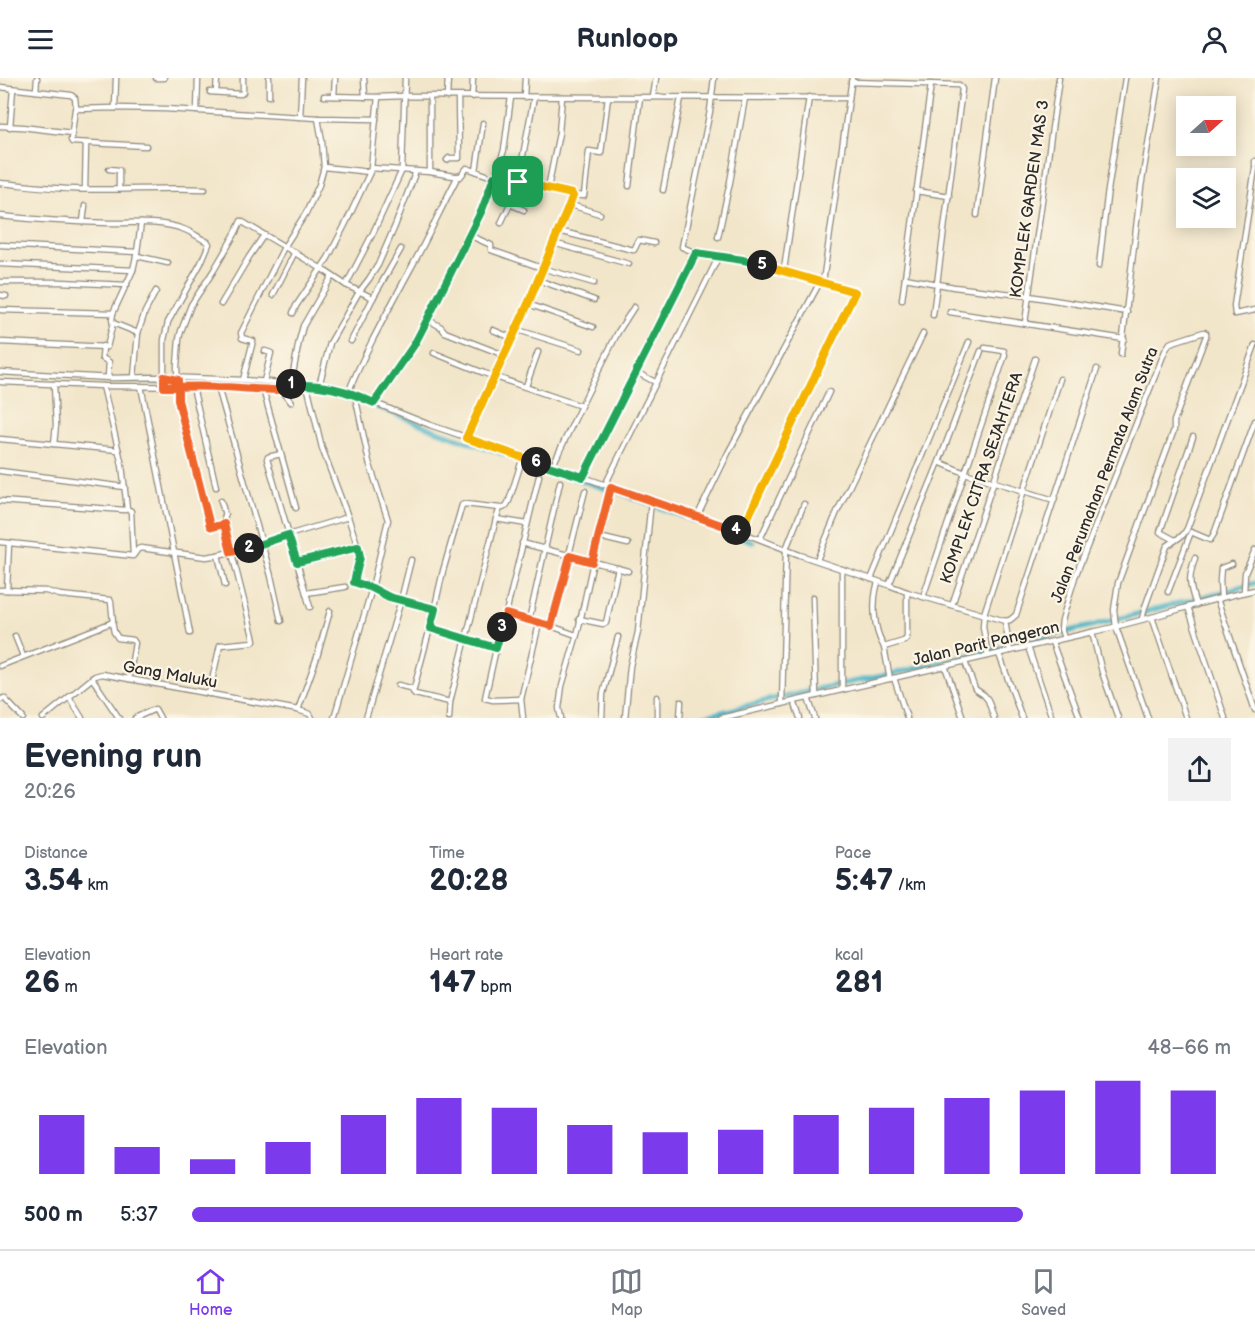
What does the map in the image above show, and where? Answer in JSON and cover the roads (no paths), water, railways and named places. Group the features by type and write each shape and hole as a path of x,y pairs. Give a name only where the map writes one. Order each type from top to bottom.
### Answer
{"street":[{"path":"36,91 37,78"},
{"path":"115,108 116,78"},
{"path":"156,78 164,78"},
{"path":"197,111 198,78"},
{"path":"217,78 213,92 241,94 243,78"},
{"path":"269,78 269,96"},
{"path":"300,117 302,78"},
{"path":"334,96 336,78"},
{"path":"364,78 365,97"},
{"path":"346,285 402,170 405,78"},
{"path":"447,97 448,78"},
{"path":"472,97 473,78"},
{"path":"524,97 525,78"},
{"path":"653,97 656,78"},
{"path":"714,78 682,248 696,253 743,260 855,292 741,532"},
{"path":"933,315 963,78"},
{"path":"978,215 995,78"},
{"name":"KOMPLEK GARDEN MAS 3","path":"1025,323 1059,78"},
{"path":"1099,266 1125,78"},
{"path":"1121,354 1141,187 1160,78"},
{"path":"697,517 742,426 822,282 851,80 959,85 962,89"},
{"path":"902,300 931,84"},
{"path":"0,87 71,95 75,98 77,108 72,142 146,146"},
{"path":"10,127 13,89"},
{"path":"324,96 849,98"},
{"path":"293,313 322,269 346,224 370,170 378,97"},
{"path":"430,97 430,172"},
{"path":"447,160 459,158 458,97"},
{"path":"374,403 414,345 486,200 504,150 511,97"},
{"path":"501,223 518,182 534,97"},
{"path":"548,188 559,133 562,97"},
{"path":"324,167 402,170 458,176 462,176 466,169 584,196 589,151 601,153 608,97"},
{"path":"628,186 640,97"},
{"path":"785,271 809,97"},
{"path":"663,190 681,98"},
{"path":"717,237 730,182 745,98"},
{"path":"77,108 197,111 376,120"},
{"path":"243,380 253,341 242,338 241,333 284,247 306,213 322,174 324,167 318,118"},
{"path":"476,171 483,123"},
{"path":"0,126 72,133"},
{"path":"86,143 86,189"},
{"path":"1255,165 1234,306 1235,314 1255,309"},
{"path":"110,169 119,170 119,189"},
{"path":"319,386 330,343 359,292 378,265 416,171"},
{"path":"348,393 364,356 458,176"},
{"path":"0,183 70,189 205,189"},
{"path":"916,191 949,196"},
{"path":"466,438 528,304 571,205 573,195"},
{"path":"511,202 512,205 524,210"},
{"path":"571,205 600,214"},
{"path":"83,222 85,206"},
{"path":"0,216 165,225 185,230 209,243 201,263 168,322 164,340 164,382"},
{"path":"224,524 213,527 210,525 178,400 180,335 190,308 241,220 346,285 373,297"},
{"path":"0,342 107,346 113,313 133,270 141,223"},
{"path":"559,231 633,250 639,240 654,243"},
{"path":"221,304 264,235"},
{"path":"469,235 491,245 491,250 594,283"},
{"path":"554,243 629,264"},
{"path":"0,246 137,254 168,263"},
{"path":"351,340 401,249"},
{"path":"273,295 295,252"},
{"path":"583,477 696,253"},
{"path":"605,485 716,262"},
{"path":"0,264 133,270"},
{"path":"291,402 285,385 303,326 332,276"},
{"path":"905,278 1127,312"},
{"path":"538,280 594,300"},
{"path":"0,282 127,285"},
{"path":"134,377 138,333 145,312 156,291"},
{"path":"528,304 593,327"},
{"path":"552,467 618,332 633,307"},
{"path":"0,310 113,313"},
{"path":"950,312 1124,339"},
{"path":"427,319 445,332 504,355"},
{"path":"113,323 138,333"},
{"path":"516,329 581,350"},
{"path":"493,330 512,338"},
{"name":"Jalan Perumahan Permata Alam Sutra","path":"1064,637 1061,629 1062,620 1075,577 1165,351 1170,343 1203,332 1206,336 1118,583 1114,616 1116,626"},
{"path":"817,560 837,512 923,334"},
{"path":"871,579 969,342"},
{"path":"1142,618 1167,546 1183,536 1187,529 1255,345"},
{"path":"103,346 102,358 109,362 108,377"},
{"path":"889,585 983,350 1004,351 1005,355 923,597"},
{"path":"264,381 271,353 265,351"},
{"path":"526,386 538,352"},
{"path":"434,353 581,406"},
{"name":"KOMPLEK CITRA SEJAHTERA","path":"952,605 1035,359"},
{"path":"0,372 134,377 164,382 264,381 308,388 319,386 348,393 466,438 741,532 878,582 1005,621 1016,615 1097,369"},
{"path":"636,372 655,382"},
{"path":"988,656 983,627 984,615 1060,379"},
{"path":"223,380 220,387 282,621"},
{"path":"0,382 141,386 178,382 193,387 263,389 285,385"},
{"path":"54,384 56,425 54,444"},
{"path":"103,386 118,450 127,509 131,511 133,556"},
{"path":"141,386 190,633"},
{"path":"193,387 216,487"},
{"path":"308,388 322,448 358,547 360,557 354,582 389,597 435,609"},
{"path":"263,389 296,508"},
{"path":"760,539 829,392"},
{"path":"334,718 372,588 388,520 369,462 355,395"},
{"path":"1168,592 1191,532 1210,540 1214,534 1255,421"},
{"path":"1175,540 1160,532 1193,437"},
{"path":"0,439 118,450"},
{"path":"281,454 267,459 310,607"},
{"path":"450,702 413,692 462,505 500,508 507,506 523,457"},
{"path":"939,462 965,473 1054,500"},
{"path":"0,471 125,487"},
{"path":"521,699 485,698 539,476"},
{"path":"529,620 560,482"},
{"path":"561,718 562,686 611,487"},
{"path":"551,626 585,491"},
{"path":"0,501 127,509"},
{"path":"209,694 220,645 253,642 254,640 224,524 225,514 221,501"},
{"path":"625,718 630,666 638,632 651,501"},
{"path":"782,704 786,549 804,504"},
{"path":"449,718 450,702 500,508"},
{"path":"133,556 141,548 206,557 218,555 348,517"},
{"path":"496,519 527,524"},
{"path":"599,537 628,544"},
{"path":"0,542 133,556"},
{"path":"7,590 9,543"},
{"path":"522,543 628,571"},
{"path":"297,562 358,547"},
{"path":"1244,591 1245,573 1255,550"},
{"path":"218,555 225,585"},
{"path":"1195,558 1189,581 1196,603"},
{"path":"366,718 411,560"},
{"path":"1232,564 1221,568 1220,597 1255,710"},
{"path":"579,619 606,623 618,568"},
{"path":"842,569 842,686"},
{"path":"0,573 8,574"},
{"path":"878,582 875,609 879,638 884,647 890,676 907,718"},
{"path":"306,593 345,587"},
{"path":"0,590 46,591 60,595 110,600 114,632 118,638 133,640 135,643 129,679"},
{"name":"Jalan Parit Pangeran","path":"723,718 816,696 842,686 1052,642 1064,637 1152,617 1196,603 1255,590"},
{"path":"884,647 907,638 907,592"},
{"path":"813,597 816,696"},
{"path":"1188,607 1225,718"},
{"path":"298,710 317,657 330,610"},
{"path":"506,614 576,635"},
{"path":"1152,617 1186,718"},
{"path":"1005,621 1010,650"},
{"path":"0,666 112,622"},
{"path":"523,718 521,699 539,624"},
{"path":"1116,626 1148,718"},
{"path":"430,628 496,648"},
{"path":"1092,632 1102,672 1118,718"},
{"path":"15,636 23,657"},
{"path":"602,718 603,694 618,637"},
{"path":"1052,642 1080,718"},
{"path":"1028,647 1052,718"},
{"path":"999,654 1022,718"},
{"path":"965,662 975,689 988,699 994,718"},
{"path":"945,666 963,718"},
{"name":"Gang Maluku","path":"92,678 102,674 308,712 312,718"},
{"path":"43,718 92,678 119,718"},
{"path":"398,685 414,689"},
{"path":"69,697 82,718"},
{"path":"657,697 657,718"},
{"path":"808,698 815,718"},
{"path":"0,700 4,699 23,718"},
{"path":"794,701 800,718"},
{"path":"680,718 681,702"},
{"path":"135,718 155,709 160,718"}],"waterway":[{"path":"123,380 222,385"},
{"path":"276,388 323,390 351,398"},
{"path":"360,400 435,430 518,459"},
{"path":"525,462 606,489"},
{"path":"613,490 648,503"},
{"path":"653,505 753,542"},
{"path":"817,689 892,674 1099,624 1255,583"},
{"path":"785,697 812,690"},
{"path":"699,718 777,698"}]}
